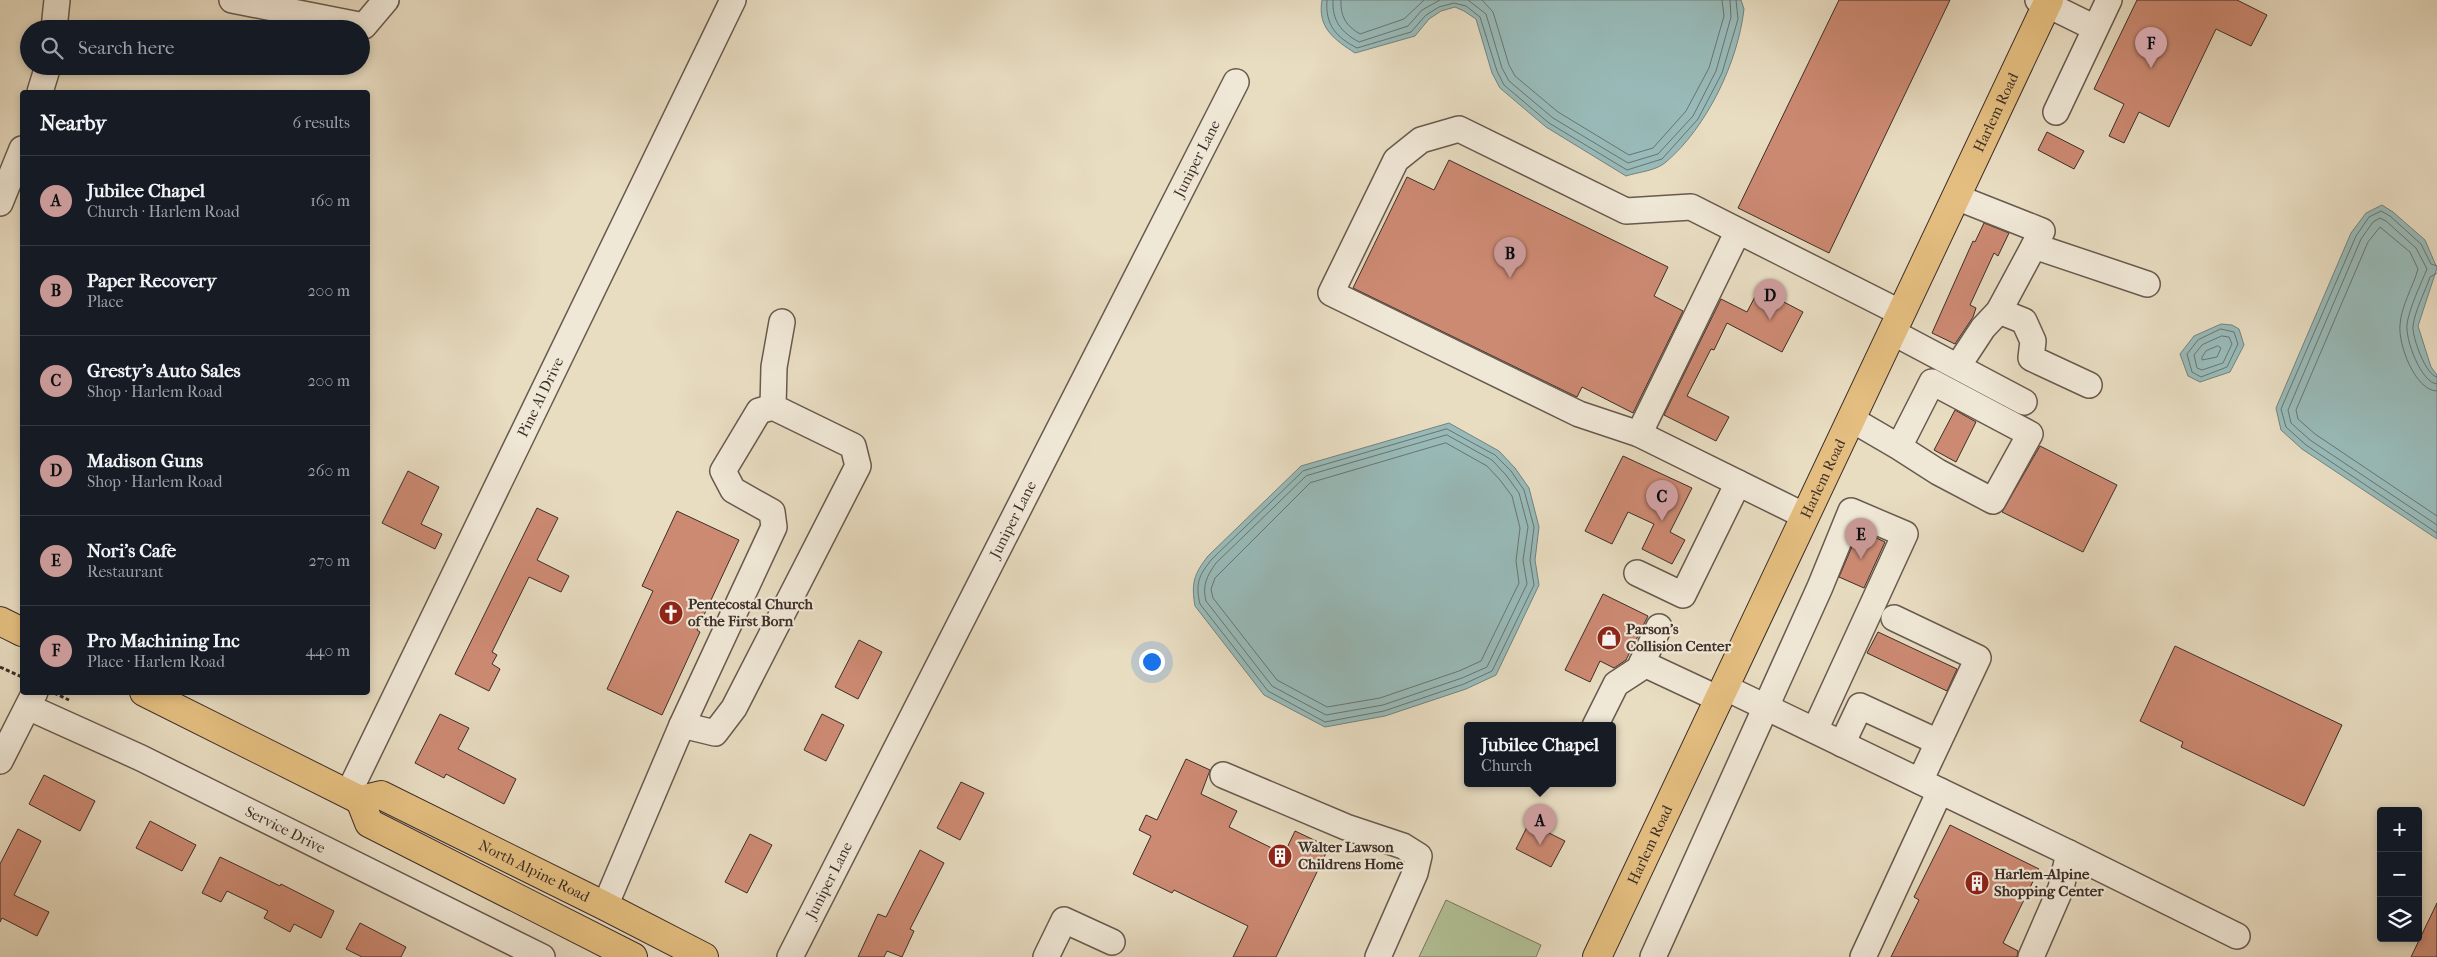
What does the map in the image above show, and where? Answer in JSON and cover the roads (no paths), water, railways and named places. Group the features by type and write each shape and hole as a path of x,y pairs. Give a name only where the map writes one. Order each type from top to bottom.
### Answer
{"main road":[{"name":"Harlem Road","path":"1597,957 1956,197 2045,1"},
{"path":"0,621 20,631"},
{"path":"150,695 354,797"},
{"name":"North Alpine Road","path":"633,957 369,823 354,797 381,795 606,906 704,957"}],"street":[{"path":"55,20 57,0"},
{"path":"232,0 334,20"},
{"path":"369,20 386,0"},
{"name":"Pine Al Drive","path":"354,797 734,0"},
{"path":"2056,112 2109,0"},
{"path":"2045,1 2096,28"},
{"path":"41,90 45,75"},
{"name":"Juniper Lane","path":"790,957 1236,82"},
{"path":"1805,516 1639,434 1579,414 1331,293 1396,160 1421,140 1459,129 1626,211 1691,207 1738,231 1896,322 1958,366 2024,402"},
{"path":"0,203 20,154"},
{"path":"1956,197 2042,231 1998,311 1983,328 1958,366"},
{"path":"1639,434 1738,231"},
{"path":"2034,246 2147,284"},
{"path":"1998,311 2024,321 2033,340 2031,358 2089,385"},
{"path":"773,407 774,367 782,322"},
{"path":"1850,420 1900,447 1938,472 1993,501 2030,434 1932,382 1900,447"},
{"path":"606,906 682,725 774,527 772,512 733,490 723,471 759,411 773,407 852,446 858,466 734,708 715,733 682,725"},
{"path":"1637,573 1684,595 1738,483"},
{"path":"1653,957 1766,707 1851,511 1905,534 1815,730"},
{"path":"1862,957 1930,786 1938,742 1978,658 1894,618"},
{"path":"1597,722 1616,684 1640,669 1659,627"},
{"path":"1642,662 1722,693 1766,707 2237,936"},
{"path":"0,762 31,700"},
{"name":"Service Drive","path":"31,700 150,762 542,957"},
{"path":"1842,744 1860,706 1938,742"},
{"path":"1223,775 1346,827 1403,846 1418,856 1415,873 1378,957"},
{"path":"2030,957 2061,888 2069,853"},
{"path":"1046,957 1064,920 1112,942"}],"water":[{"path":"1322,0 1741,0 1744,9 1741,29 1727,71 1718,92 1695,131 1681,148 1662,165 1626,176 1546,127 1500,88 1492,73 1476,19 1464,11 1455,7 1441,11 1429,19 1415,36 1355,53 1334,38 1325,26 1321,10"},
{"path":"2382,205 2393,212 2425,240 2437,268 2418,326 2431,367 2437,375 2437,539 2302,449 2281,430 2276,408 2351,233 2366,213"},
{"path":"2221,324 2232,325 2239,329 2244,345 2230,372 2200,382 2188,376 2180,354 2194,336"},
{"path":"1449,423 1499,451 1515,468 1529,488 1539,527 1535,560 1539,585 1496,675 1466,689 1385,716 1325,727 1264,695 1195,606 1193,591 1195,579 1203,562 1301,466"}],"place":[{"name":"Pro Machining Inc","path":"2151,68"},
{"name":"Paper Recovery","path":"1510,278"},
{"name":"Madison Guns","path":"1770,320"},
{"name":"Gresty's Auto Sales","path":"1662,521"},
{"name":"Nori's Cafe","path":"1861,559"},
{"name":"Pentecostal Church of the First Born","path":"671,613"},
{"name":"Parson's Collision Center","path":"1609,638"},
{"name":"Jubilee Chapel","path":"1540,845"},
{"name":"Walter Lawson Childrens Home","path":"1280,856"},
{"name":"Harlem-Alpine Shopping Center","path":"1977,883"}]}
